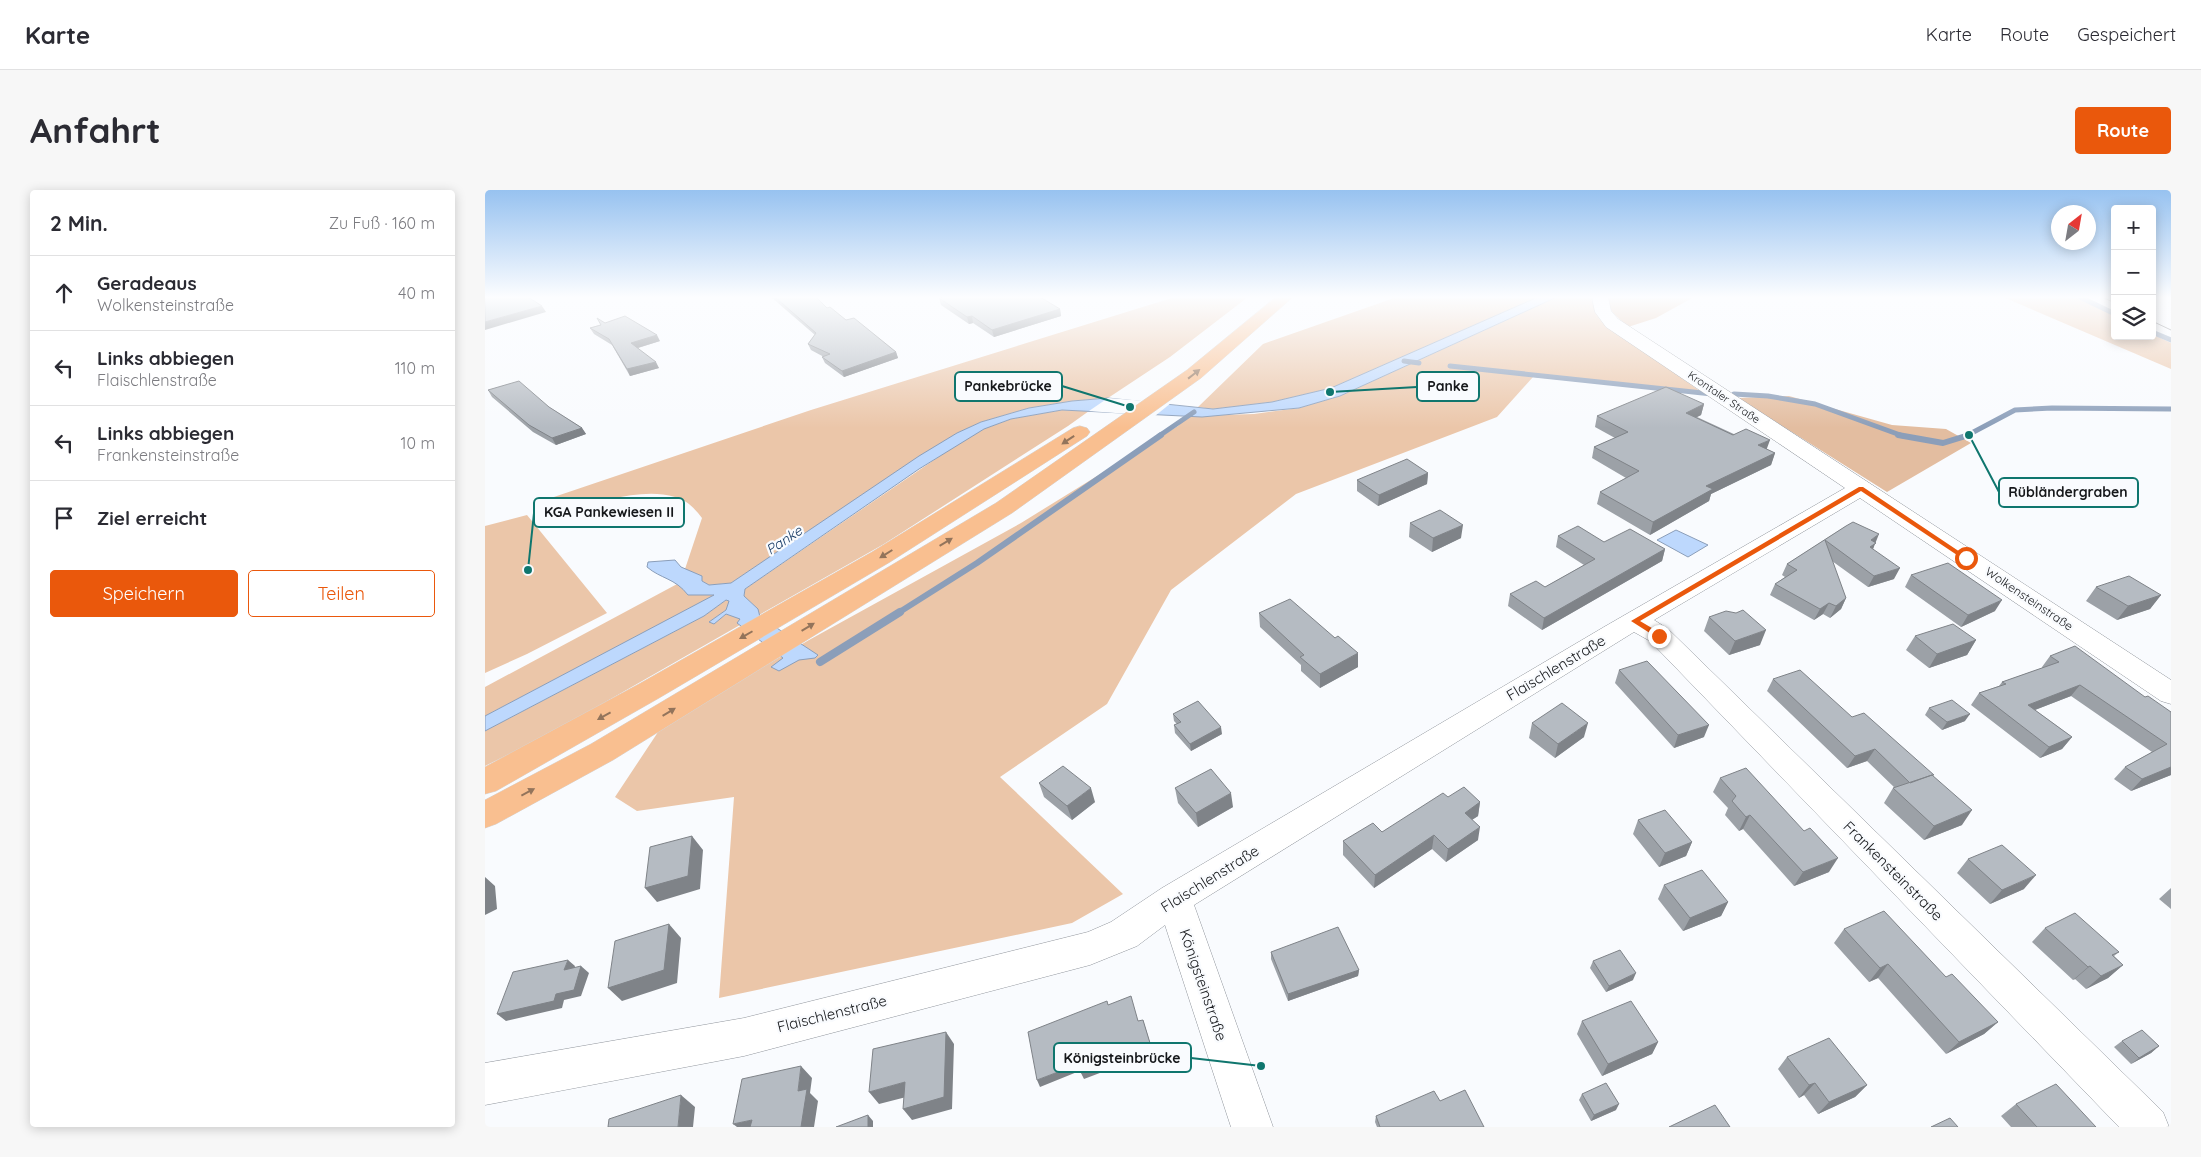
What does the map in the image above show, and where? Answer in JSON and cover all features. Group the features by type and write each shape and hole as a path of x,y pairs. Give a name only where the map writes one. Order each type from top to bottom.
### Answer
{"highway":[{"path":"485,782 649,691 881,557 1057,448 1194,374 1233,341"},
{"path":"485,815 602,752 1004,508 1132,407"}],"street":[{"name":"Krontaler Straße","path":"1639,341 1861,488"},
{"name":"Flaischlenstraße","path":"485,1084 744,1037 1090,948 1124,934 1174,900 1635,621 1861,488"},
{"name":"Wolkensteinstraße","path":"1861,488 2171,694"},
{"name":"Frankensteinstraße","path":"1635,621 1659,636 2148,1127"},
{"name":"Königsteinstraße","path":"1174,900 1252,1127"}],"shaded area":[{"path":"1034,341 1191,341 1108,398 1072,401 1029,408 981,422 957,433 731,583 709,585 702,581 701,576 685,569 702,518 697,511 679,498 662,494 649,494 566,505 548,505 545,500 811,410"},
{"path":"1272,341 1439,341 1331,388 1272,402 1213,409 1198,407 1263,344"},
{"path":"1461,341 1630,341 1704,394 1533,377 1497,417 1296,494 1171,590 1107,704 1000,777 1123,894 1072,923 719,998 734,797 637,811 615,797 662,726 809,640 1021,523 1178,426 1188,416 1254,414 1299,408 1340,396"},
{"path":"2105,341 2166,341 2171,343 2171,369"},
{"path":"1789,396 1892,425 1946,429 1971,443 1887,492 1738,398"},
{"path":"1062,410 1089,411 884,544 759,615 758,609 744,596 745,589 953,447 984,429 1011,419"},
{"path":"527,515 607,613 485,673 485,526"},
{"path":"679,583 688,595 715,595 485,716 485,687"},
{"path":"726,600 730,601 726,610 709,622 714,624 726,614 741,619 738,622 740,625 546,736 485,766 485,731 704,616"}],"water":[{"path":"1439,341 1461,341 1340,396 1299,408 1202,417 1062,410 1011,419 984,429 919,469 745,589 744,596 758,609 760,617 818,655 815,658 799,660 779,671 771,667 783,658 737,623 740,619 726,614 714,624 709,622 726,610 729,601 726,600 704,616 485,731 485,716 714,595 688,595 678,585 647,567 648,562 675,560 681,567 702,576 702,581 709,585 731,583 919,456 957,433 981,422 1029,408 1072,401 1108,398 1213,409 1272,402 1331,388"},
{"path":"1676,530 1708,545 1688,557 1657,540"}],"pier":[{"path":"1108,398 1171,403 1155,416 1089,411"}],"building":[{"path":"610,341 638,341 631,343 656,362 627,369"},
{"path":"810,341 882,341 896,352 842,371 822,357 830,354 808,344"},
{"path":"519,381 549,407 582,428 552,438 529,425 488,390"},
{"path":"1666,387 1704,404 1686,413 1733,435 1746,429 1770,440 1758,445 1775,453 1706,486 1713,489 1653,522 1600,492 1639,471 1594,447 1628,432 1597,416"},
{"path":"1407,459 1428,473 1379,495 1357,480"},
{"path":"1440,510 1463,525 1433,538 1410,523"},
{"path":"1853,522 1879,534 1871,540 1876,543 1870,547 1900,568 1874,576 1825,540 1846,598 1836,606 1829,603 1820,609 1775,584 1797,570 1787,564"},
{"path":"1578,526 1604,542 1630,529 1665,549 1544,618 1510,594 1536,581 1545,587 1595,559 1558,536"},
{"path":"1948,563 2002,600 1968,615 1911,575"},
{"path":"2129,576 2161,595 2128,606 2096,587"},
{"path":"1290,599 1335,638 1338,636 1358,653 1320,674 1300,657 1304,655 1259,613"},
{"path":"1743,610 1766,630 1735,641 1709,617 1726,611 1736,613"},
{"path":"1953,624 1976,640 1937,654 1915,636"},
{"path":"2075,646 2145,697 2148,696 2171,712 2171,767 2142,779 2125,767 2167,744 2080,685 2028,705 2072,737 2049,747 1979,693 2006,684 2002,682 2059,662 2050,656"},
{"path":"1647,661 1709,725 1678,735 1619,670"},
{"path":"1800,670 1852,717 1864,713 1934,775 1910,783 1875,749 1855,756 1773,679"},
{"path":"1952,700 1970,714 1947,722 1929,708"},
{"path":"1198,701 1221,727 1190,744 1174,725 1181,722 1173,714"},
{"path":"1562,703 1588,723 1558,744 1532,723"},
{"path":"1063,766 1091,788 1067,806 1039,783"},
{"path":"1746,768 1804,831 1810,828 1838,858 1803,872 1750,815 1746,817 1732,801 1736,796 1720,778"},
{"path":"1211,769 1231,793 1196,813 1175,788"},
{"path":"1932,775 1972,810 1934,826 1893,788"},
{"path":"1464,787 1480,802 1465,813 1480,827 1448,849 1434,835 1375,875 1343,841 1373,823 1382,832 1443,793 1448,797"},
{"path":"1665,810 1692,842 1665,853 1638,820"},
{"path":"692,836 688,876 645,888 650,847"},
{"path":"2002,845 2036,875 2002,890 1968,859"},
{"path":"1702,870 1728,902 1690,918 1664,885"},
{"path":"1884,911 1946,977 1952,974 1998,1022 1959,1042 1888,964 1880,968 1844,929"},
{"path":"2075,913 2119,952 2112,955 2123,965 2101,976 2090,966 2088,967 2045,928"},
{"path":"669,924 664,970 608,988 615,941"},
{"path":"1338,927 1359,970 1288,994 1271,952"},
{"path":"1620,950 1636,973 1609,986 1593,961"},
{"path":"568,960 564,970 581,966 574,990 556,994 554,1001 497,1014 513,972"},
{"path":"1131,996 1138,1021 1143,1020 1150,1043 1144,1045 1145,1049 1081,1073 1079,1064 1037,1080 1028,1032 1107,1001 1108,1005"},
{"path":"1631,1001 1658,1042 1608,1064 1582,1021"},
{"path":"2142,1030 2159,1046 2139,1058 2122,1041"},
{"path":"946,1032 944,1097 903,1109 905,1082 869,1092 873,1049"},
{"path":"1829,1038 1867,1085 1829,1102 1815,1083 1809,1085 1787,1057"},
{"path":"801,1066 798,1091 807,1089 801,1127 750,1127 752,1120 733,1124 742,1079"},
{"path":"1606,1083 1619,1104 1594,1115 1582,1094"},
{"path":"2056,1084 2096,1127 2037,1127 2016,1104"},
{"path":"1465,1090 1484,1127 1380,1127 1376,1116 1434,1091 1440,1101"},
{"path":"681,1095 678,1127 608,1127 609,1119"},
{"path":"1715,1105 1730,1127 1669,1127"},
{"path":"868,1115 868,1127 836,1127"},
{"path":"1950,1118 1958,1127 1931,1127"}],"waterway":[{"path":"1404,361 1419,363"},
{"path":"1450,366 1712,394"},
{"path":"1734,394 1768,396 1815,404 1902,436"},
{"path":"1966,436 2015,410 2052,408 2171,409"},
{"path":"1159,436 1194,412"},
{"path":"898,613 977,563 1161,435"},
{"path":"1898,435 1902,436"},
{"path":"1902,436 1943,443 1966,436"},
{"path":"820,662 900,612"}],"place":[{"name":"Panke","path":"1330,392"},
{"name":"Pankebrücke","path":"1130,407"},
{"name":"Rübländergraben","path":"1969,435"},
{"name":"KGA Pankewiesen II","path":"528,570"},
{"name":"Königsteinbrücke","path":"1261,1066"}],"route":[{"path":"1659,636 1635,621 1861,488 1966,558"}]}
